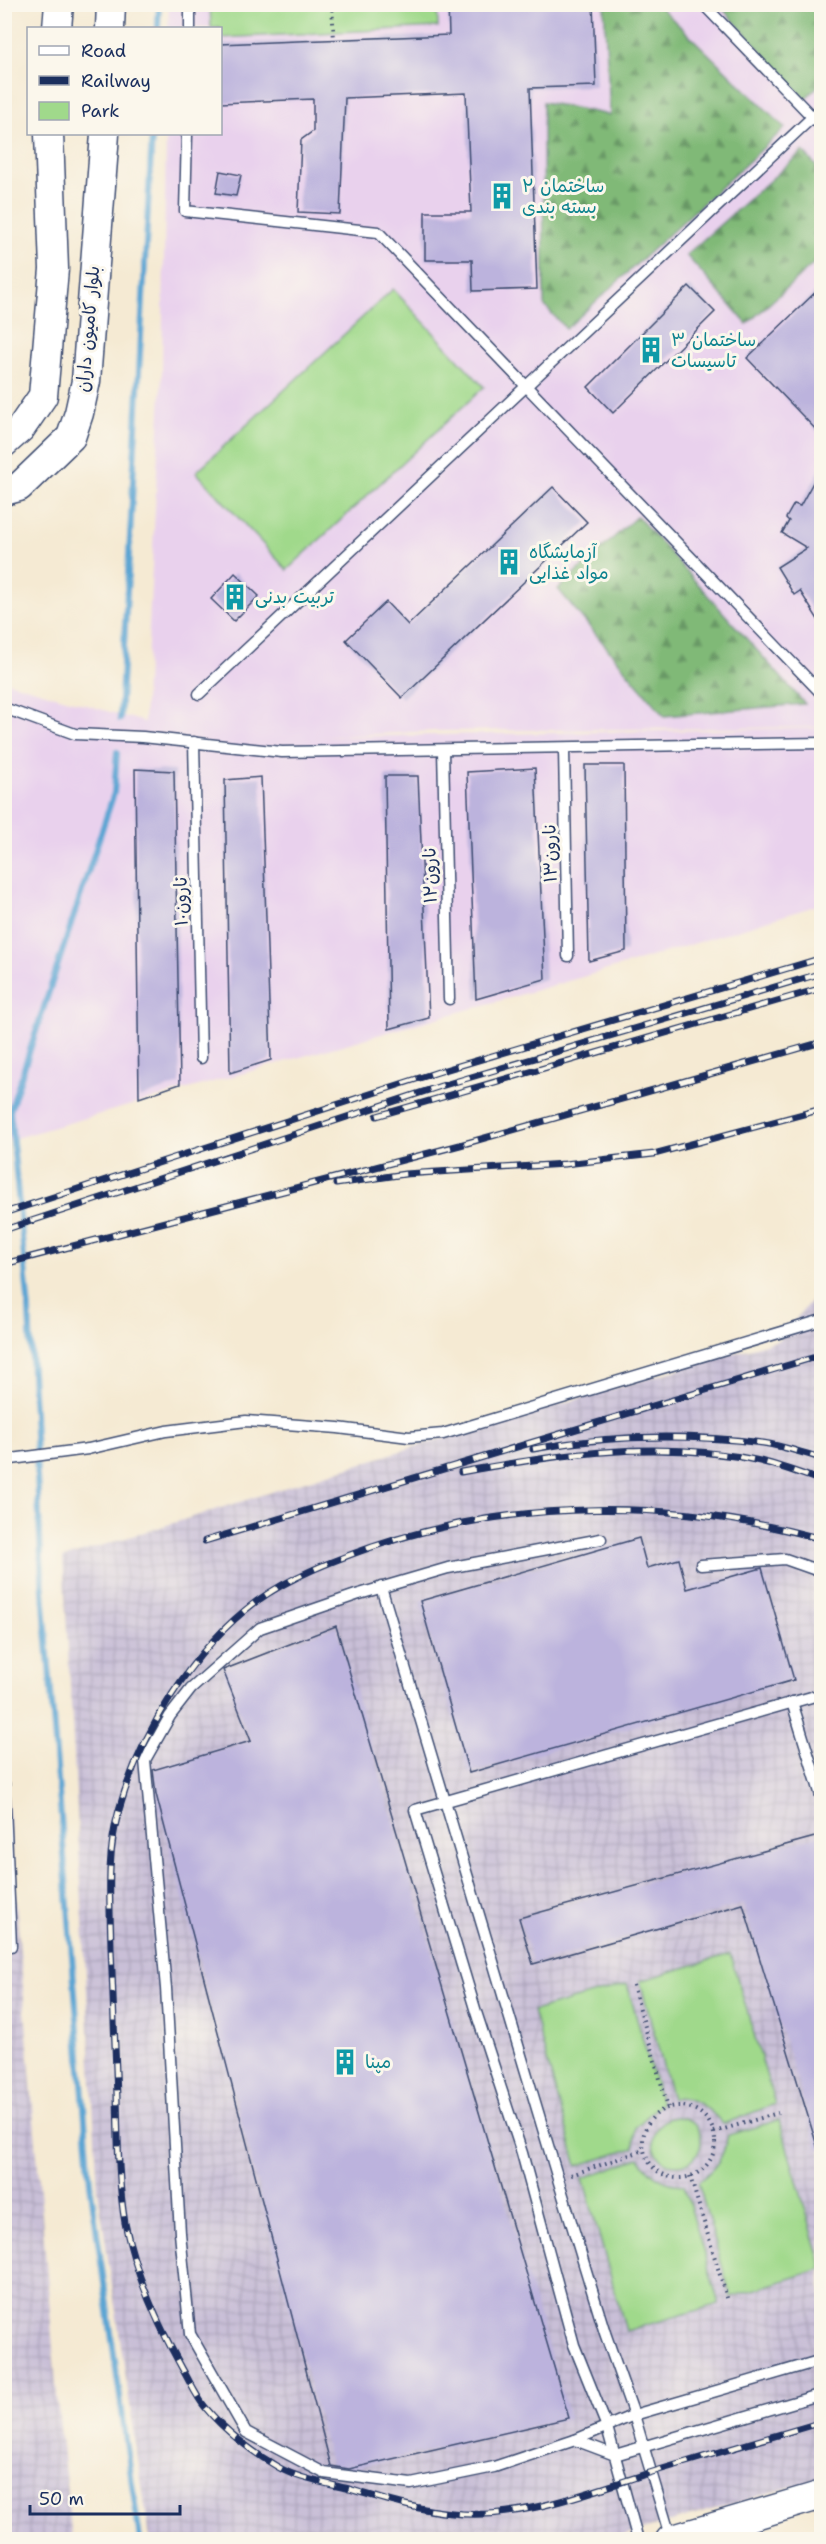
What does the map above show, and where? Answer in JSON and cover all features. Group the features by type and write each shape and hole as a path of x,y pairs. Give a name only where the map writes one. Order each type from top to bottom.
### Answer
{"main road":[{"name":"بلوار کامیون داران","path":"4,443 21,428 43,396 54,269 49,135"},
{"name":"بلوار کامیون داران","path":"4,491 19,487 71,437 79,413 86,381 105,135"},
{"path":"671,2539 822,2495"}],"lane":[{"path":"190,4 190,27"},
{"path":"703,4 822,127"},
{"path":"199,694 822,108"},
{"path":"187,135 185,211 378,232 822,694"},
{"path":"4,708 75,734 143,737 282,752 822,743"},
{"name":"نارون۱۰","path":"194,742 201,1058"},
{"name":"نارون۱۳","path":"564,749 568,956"},
{"name":"نارون۱۲","path":"443,750 449,999"},
{"path":"4,1460 88,1449 166,1431 246,1421 338,1428 409,1437 443,1434 822,1320"},
{"path":"601,1539 448,1568 381,1587 260,1628 191,1689 170,1716 145,1760 166,1989 180,2233 190,2334 246,2432 324,2473 411,2484 494,2466 574,2440 634,2415 822,2360"},
{"path":"701,1565 785,1559 822,1572"},
{"path":"381,1587 558,2179 605,2333 644,2446 671,2539"},
{"path":"638,2540 607,2427 574,2345 522,2153 476,2012 416,1810 822,1694"},
{"path":"792,1702 822,1799"},
{"path":"4,1783 11,1946"},
{"path":"574,2440 615,2455 822,2394"}],"path":[{"path":"332,4 334,40"},
{"path":"633,1985 668,2107"},
{"path":"679,2105 691,2107 702,2113 710,2122 714,2133 715,2145 712,2156 706,2166 690,2176 673,2178 662,2174 652,2167 644,2150 644,2133 648,2122 668,2107 679,2105"},
{"path":"714,2133 778,2113"},
{"path":"558,2179 644,2150"},
{"path":"690,2176 727,2298"}],"shaded area":[{"path":"169,5 821,5 821,727 434,731 320,737 821,728 821,904 628,964 5,1141 5,681 144,722 162,373 166,135 222,135 222,27 168,27"},
{"path":"821,1288 821,2478 612,2539 150,2539 98,2192 63,1558 407,1449 779,1340"},
{"path":"4,1757 58,2408 72,2539 5,2539"}],"green space":[{"path":"210,5 437,5 438,27 222,38 222,27 211,27"},
{"path":"604,5 658,5 785,128 566,329 544,305 543,102 610,115"},
{"path":"719,5 821,5 821,83 805,99"},
{"path":"803,151 821,172 821,257 747,324 686,255"},
{"path":"393,289 484,387 287,570 196,472"},
{"path":"637,516 805,704 664,716 558,589"},
{"path":"730,1954 775,2104 723,2124 694,2101 672,2099 640,1981"},
{"path":"627,1984 661,2103 635,2128 634,2148 577,2166 533,2011"},
{"path":"677,2117 694,2124 701,2141 694,2158 677,2165 660,2158 653,2141 660,2124"},
{"path":"779,2120 821,2262 821,2269 731,2297 698,2182 718,2162 728,2135"},
{"path":"639,2158 658,2178 684,2185 719,2304 626,2331 583,2178"}],"building":[{"name":"۲ ساختمان بسته بندی","path":"448,4 593,4 596,86 530,88 537,289 473,291 472,260 425,260 425,212 471,212 466,93 345,98 340,214 298,212 301,140 313,131 313,99 222,103 222,44 449,35"},
{"path":"220,171 241,175 236,196 216,193"},
{"name":"۳ ساختمان تاسیسات","path":"689,286 715,312 613,413 588,387"},
{"path":"822,286 822,436 747,358"},
{"path":"822,466 822,626 800,591 794,595 777,567 807,548 782,533 789,521 786,518 794,504 800,506"},
{"name":"آزمایشگاه مواد غذایی","path":"553,487 587,522 402,698 346,640 386,602 408,625"},
{"name":"تربیت بدنی","path":"235,573 259,596 234,621 211,599"},
{"path":"585,765 624,765 626,951 589,961"},
{"path":"535,768 545,979 476,999 467,772"},
{"path":"135,769 174,771 180,1084 139,1098"},
{"path":"385,776 418,776 429,1018 389,1029"},
{"path":"261,777 271,1060 230,1073 225,780"},
{"path":"639,1538 647,1568 679,1559 687,1589 762,1568 794,1680 469,1773 420,1601"},
{"name":"مپنا","path":"336,1626 569,2418 349,2469 331,2466 156,1794 153,1770 251,1741 223,1670"},
{"path":"822,1835 822,2149 818,2149 743,1904 533,1964 519,1918"}],"waterway":[{"path":"158,27 159,4"},
{"path":"120,719 152,135"},
{"path":"117,752 114,793 10,1111 29,1310 42,1578 90,2183 140,2540"}],"railway":[{"path":"4,1213 438,1072 822,958"},
{"path":"4,1230 441,1086 822,973"},
{"path":"377,1116 822,988"},
{"path":"4,1264 460,1145 822,1042"},
{"path":"336,1184 405,1174 565,1164 654,1154 822,1109"},
{"path":"205,1541 822,1355"},
{"path":"533,1449 590,1441 677,1437 763,1443 822,1458"},
{"path":"461,1472 573,1455 648,1450 723,1454 760,1461 822,1481"},
{"path":"822,1539 710,1516 653,1511 539,1512 483,1519 427,1531 357,1552 298,1577 270,1592 234,1620 211,1643 172,1695 140,1752 128,1781 115,1827 110,1861 120,2176 129,2242 156,2317 196,2394 213,2416 258,2455 303,2478 413,2507 439,2512 478,2514 505,2512 557,2502 822,2422"}],"place":[{"name":"۲ ساختمان بسته بندی","path":"502,196"},
{"name":"۳ ساختمان تاسیسات","path":"651,350"},
{"name":"آزمایشگاه مواد غذایی","path":"509,562"},
{"name":"تربیت بدنی","path":"235,597"},
{"name":"مپنا","path":"345,2062"}]}
